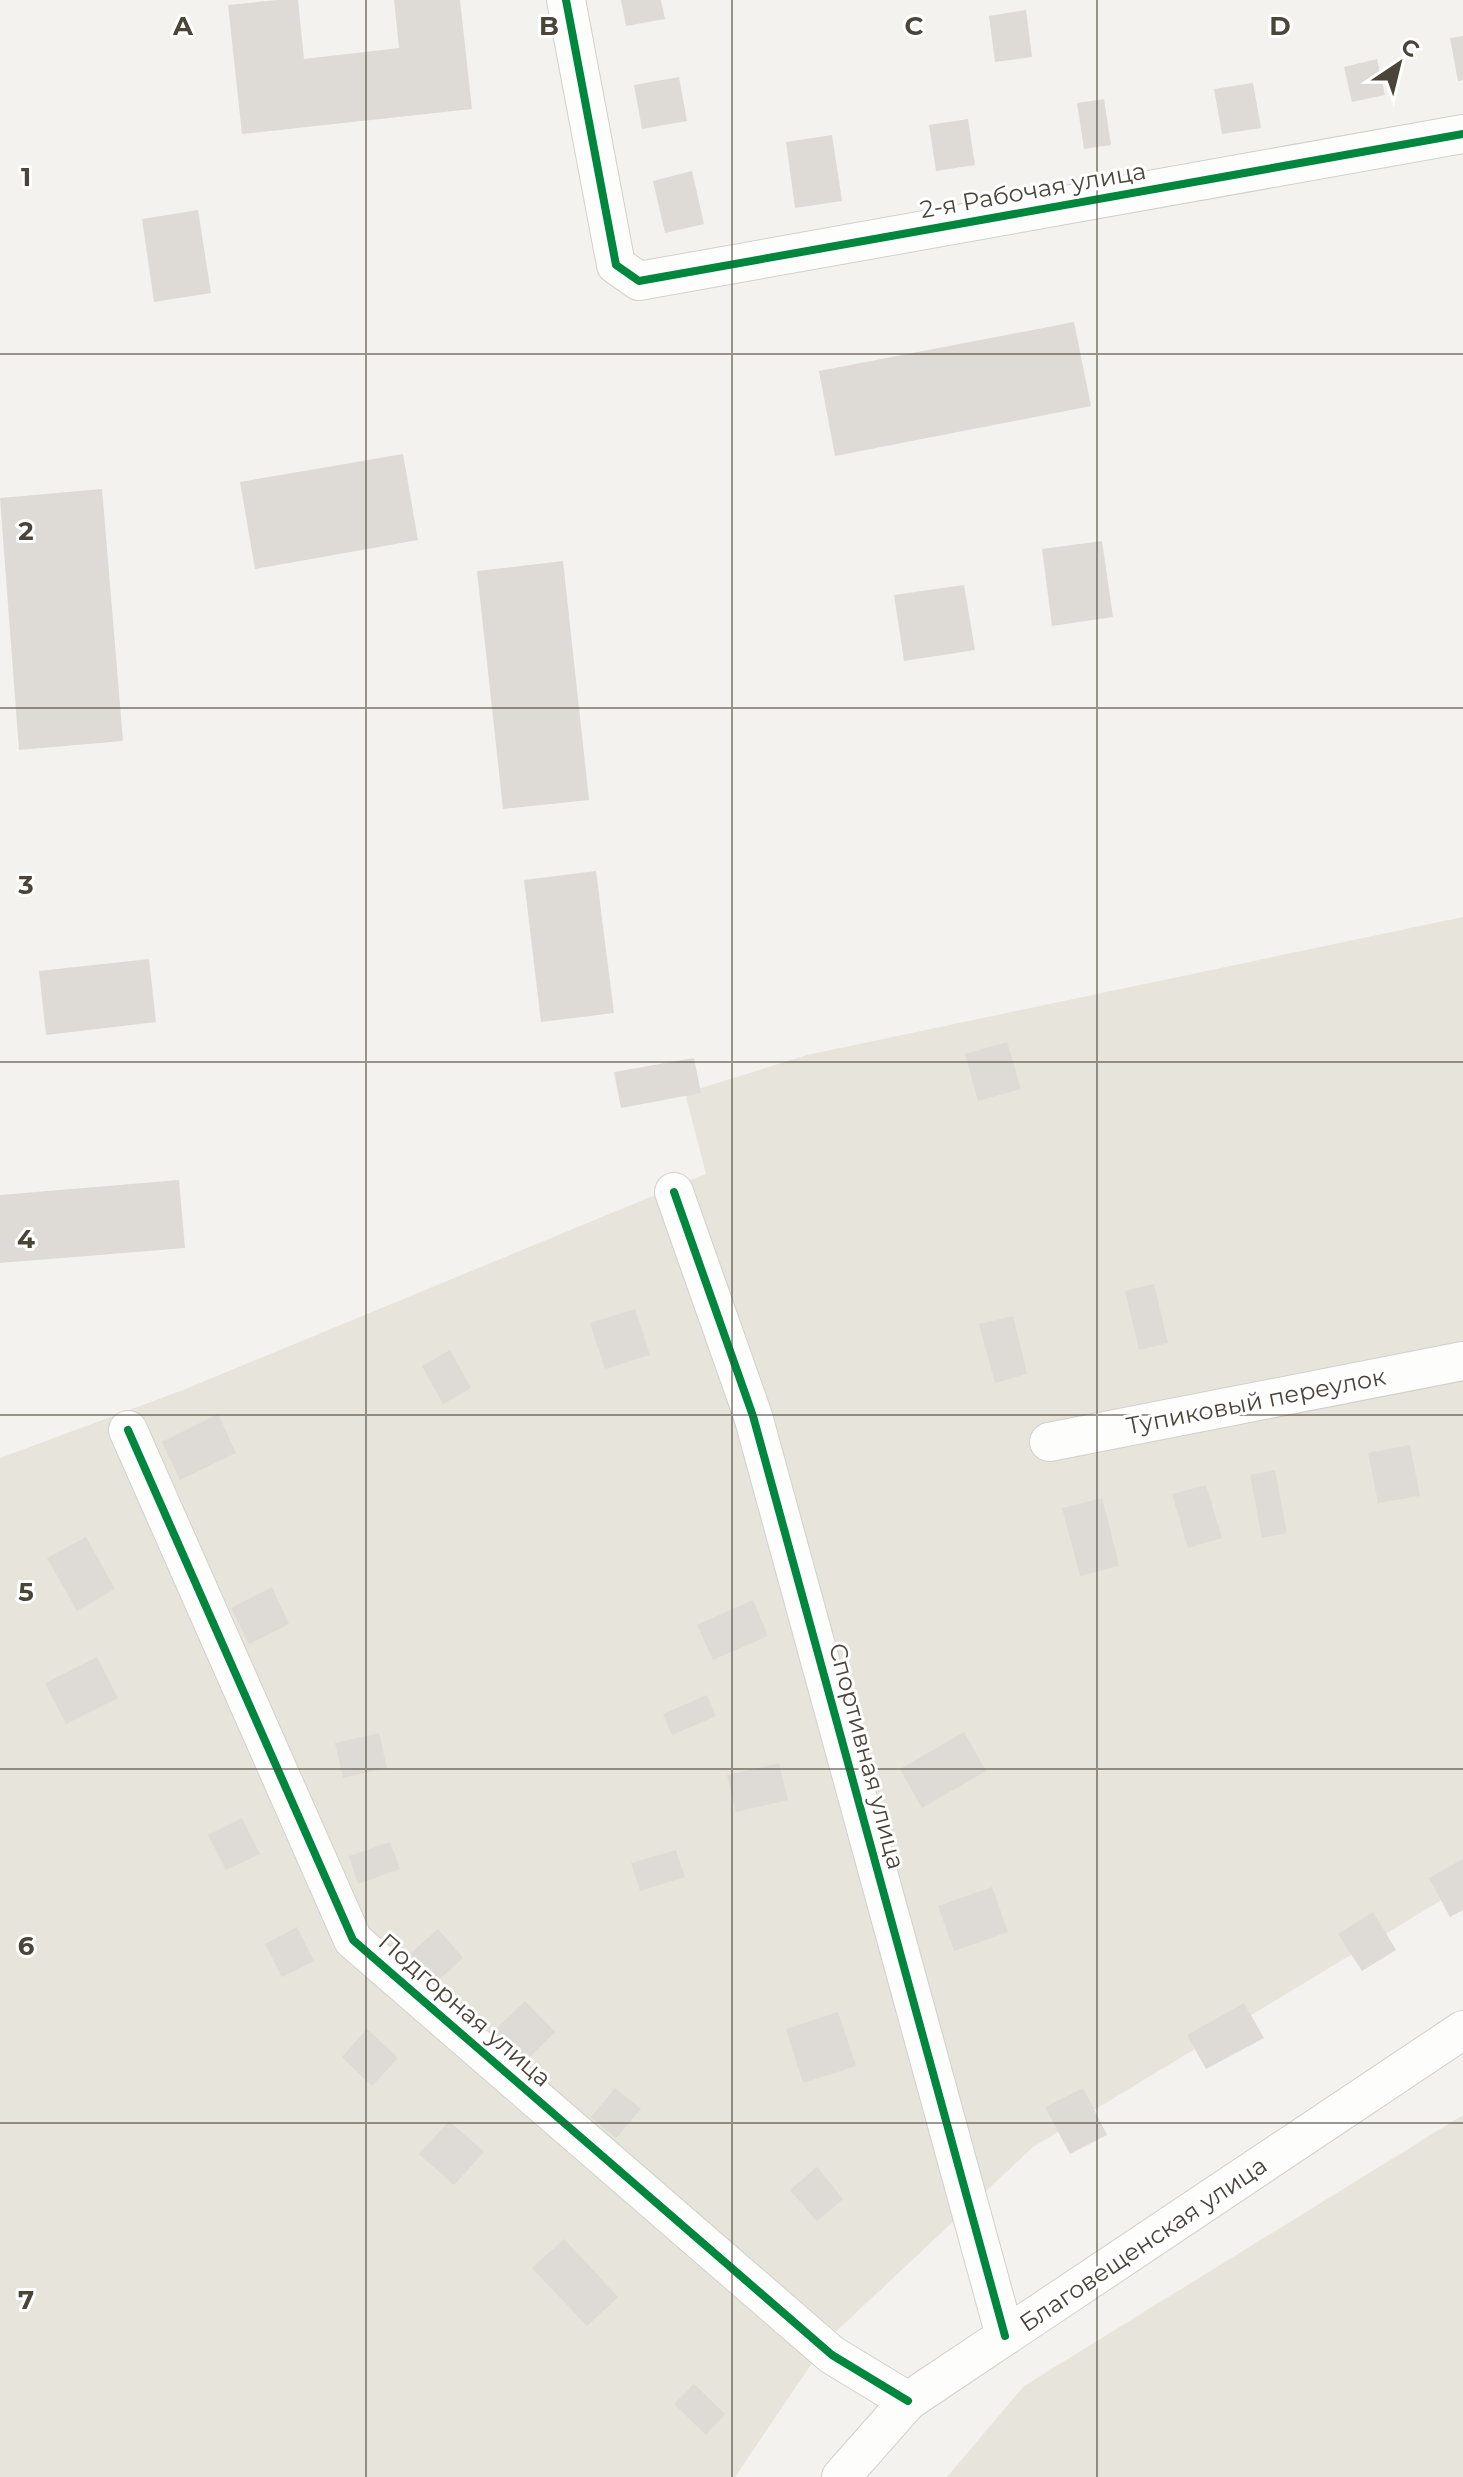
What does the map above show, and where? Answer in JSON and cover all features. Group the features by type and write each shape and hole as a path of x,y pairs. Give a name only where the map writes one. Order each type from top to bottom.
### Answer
{"street":[{"name":"2-я Рабочая улица","path":"566,0 616,265 639,281 1463,134"},
{"name":"Спортивная улица","path":"674,1192 753,1416 1005,2336"},
{"name":"Тупиковый переулок","path":"1049,1442 1463,1361"},
{"name":"Подгорная улица","path":"128,1430 353,1940 832,2355 908,2401"},
{"name":"Благовещенская улица","path":"841,2477 908,2401 1463,2030"}],"shaded area":[{"path":"1463,917 1463,1887 1033,2147 829,2338 735,2477 0,2477 0,1458 183,1390 706,1174 685,1093 807,1055"},
{"path":"1463,2115 1463,2477 947,2477 1024,2386"}],"building":[{"path":"298,0 304,59 399,48 394,0 460,0 472,109 242,134 228,5"},
{"path":"621,0 661,0 665,19 626,26"},
{"path":"1026,10 1032,57 995,62 989,16"},
{"path":"1463,36 1463,80 1458,81 1450,38"},
{"path":"1377,59 1385,95 1352,102 1344,67"},
{"path":"679,77 687,121 642,129 634,85"},
{"path":"1253,83 1261,128 1222,134 1214,89"},
{"path":"1104,99 1111,145 1084,149 1077,103"},
{"path":"968,119 975,165 936,171 929,125"},
{"path":"832,135 842,201 795,208 786,142"},
{"path":"692,171 704,224 665,233 653,181"},
{"path":"198,210 211,293 154,302 142,219"},
{"path":"1074,322 1091,406 835,456 819,371"},
{"path":"403,454 418,540 255,569 240,482"},
{"path":"102,489 123,741 19,750 0,498"},
{"path":"1102,541 1113,617 1052,626 1042,549"},
{"path":"563,561 589,800 503,809 477,571"},
{"path":"964,585 975,650 904,661 894,595"},
{"path":"596,871 614,1013 541,1022 524,880"},
{"path":"149,959 156,1022 46,1035 39,971"},
{"path":"1007,1042 1021,1089 978,1101 965,1054"},
{"path":"694,1058 701,1093 621,1108 614,1072"},
{"path":"179,1180 185,1248 0,1263 0,1195"},
{"path":"1154,1284 1168,1343 1139,1350 1125,1291"},
{"path":"635,1309 650,1355 605,1369 590,1323"},
{"path":"1013,1316 1027,1374 995,1383 979,1324"},
{"path":"450,1350 471,1388 443,1404 422,1366"},
{"path":"218,1414 236,1453 180,1480 162,1442"},
{"path":"1410,1445 1420,1496 1378,1503 1368,1453"},
{"path":"1275,1470 1287,1533 1262,1538 1250,1475"},
{"path":"1206,1485 1222,1538 1188,1548 1172,1494"},
{"path":"1102,1498 1119,1566 1080,1576 1062,1508"},
{"path":"86,1537 115,1589 77,1611 47,1558"},
{"path":"272,1587 289,1624 249,1644 231,1608"},
{"path":"753,1600 768,1636 713,1660 697,1625"},
{"path":"97,1657 118,1698 66,1724 45,1683"},
{"path":"707,1695 716,1716 672,1735 663,1714"},
{"path":"964,1732 986,1771 922,1808 900,1769"},
{"path":"379,1733 387,1768 343,1778 335,1743"},
{"path":"779,1763 788,1800 736,1812 727,1775"},
{"path":"242,1818 260,1854 226,1870 208,1835"},
{"path":"390,1842 400,1869 358,1884 349,1856"},
{"path":"676,1850 685,1877 640,1891 631,1863"},
{"path":"1463,1859 1463,1910 1450,1917 1429,1878"},
{"path":"992,1887 1008,1932 954,1951 938,1906"},
{"path":"1373,1912 1396,1950 1362,1971 1338,1934"},
{"path":"297,1927 314,1961 282,1977 265,1944"},
{"path":"438,1929 463,1958 434,1984 408,1956"},
{"path":"525,2001 555,2032 523,2064 492,2033"},
{"path":"1244,2003 1264,2038 1206,2069 1187,2035"},
{"path":"838,2012 856,2066 803,2083 786,2029"},
{"path":"367,2029 398,2058 372,2086 342,2057"},
{"path":"615,2088 641,2109 616,2138 591,2117"},
{"path":"1083,2088 1107,2135 1070,2154 1045,2107"},
{"path":"449,2121 484,2152 454,2185 419,2154"},
{"path":"817,2167 843,2199 817,2221 790,2190"},
{"path":"564,2239 618,2297 587,2326 532,2268"},
{"path":"694,2384 725,2414 706,2435 674,2404"}],"cycle path":[{"path":"566,0 616,265 639,281 1463,134"},
{"path":"674,1192 753,1416 1005,2336"},
{"path":"128,1430 353,1940 832,2355 908,2401"}]}
